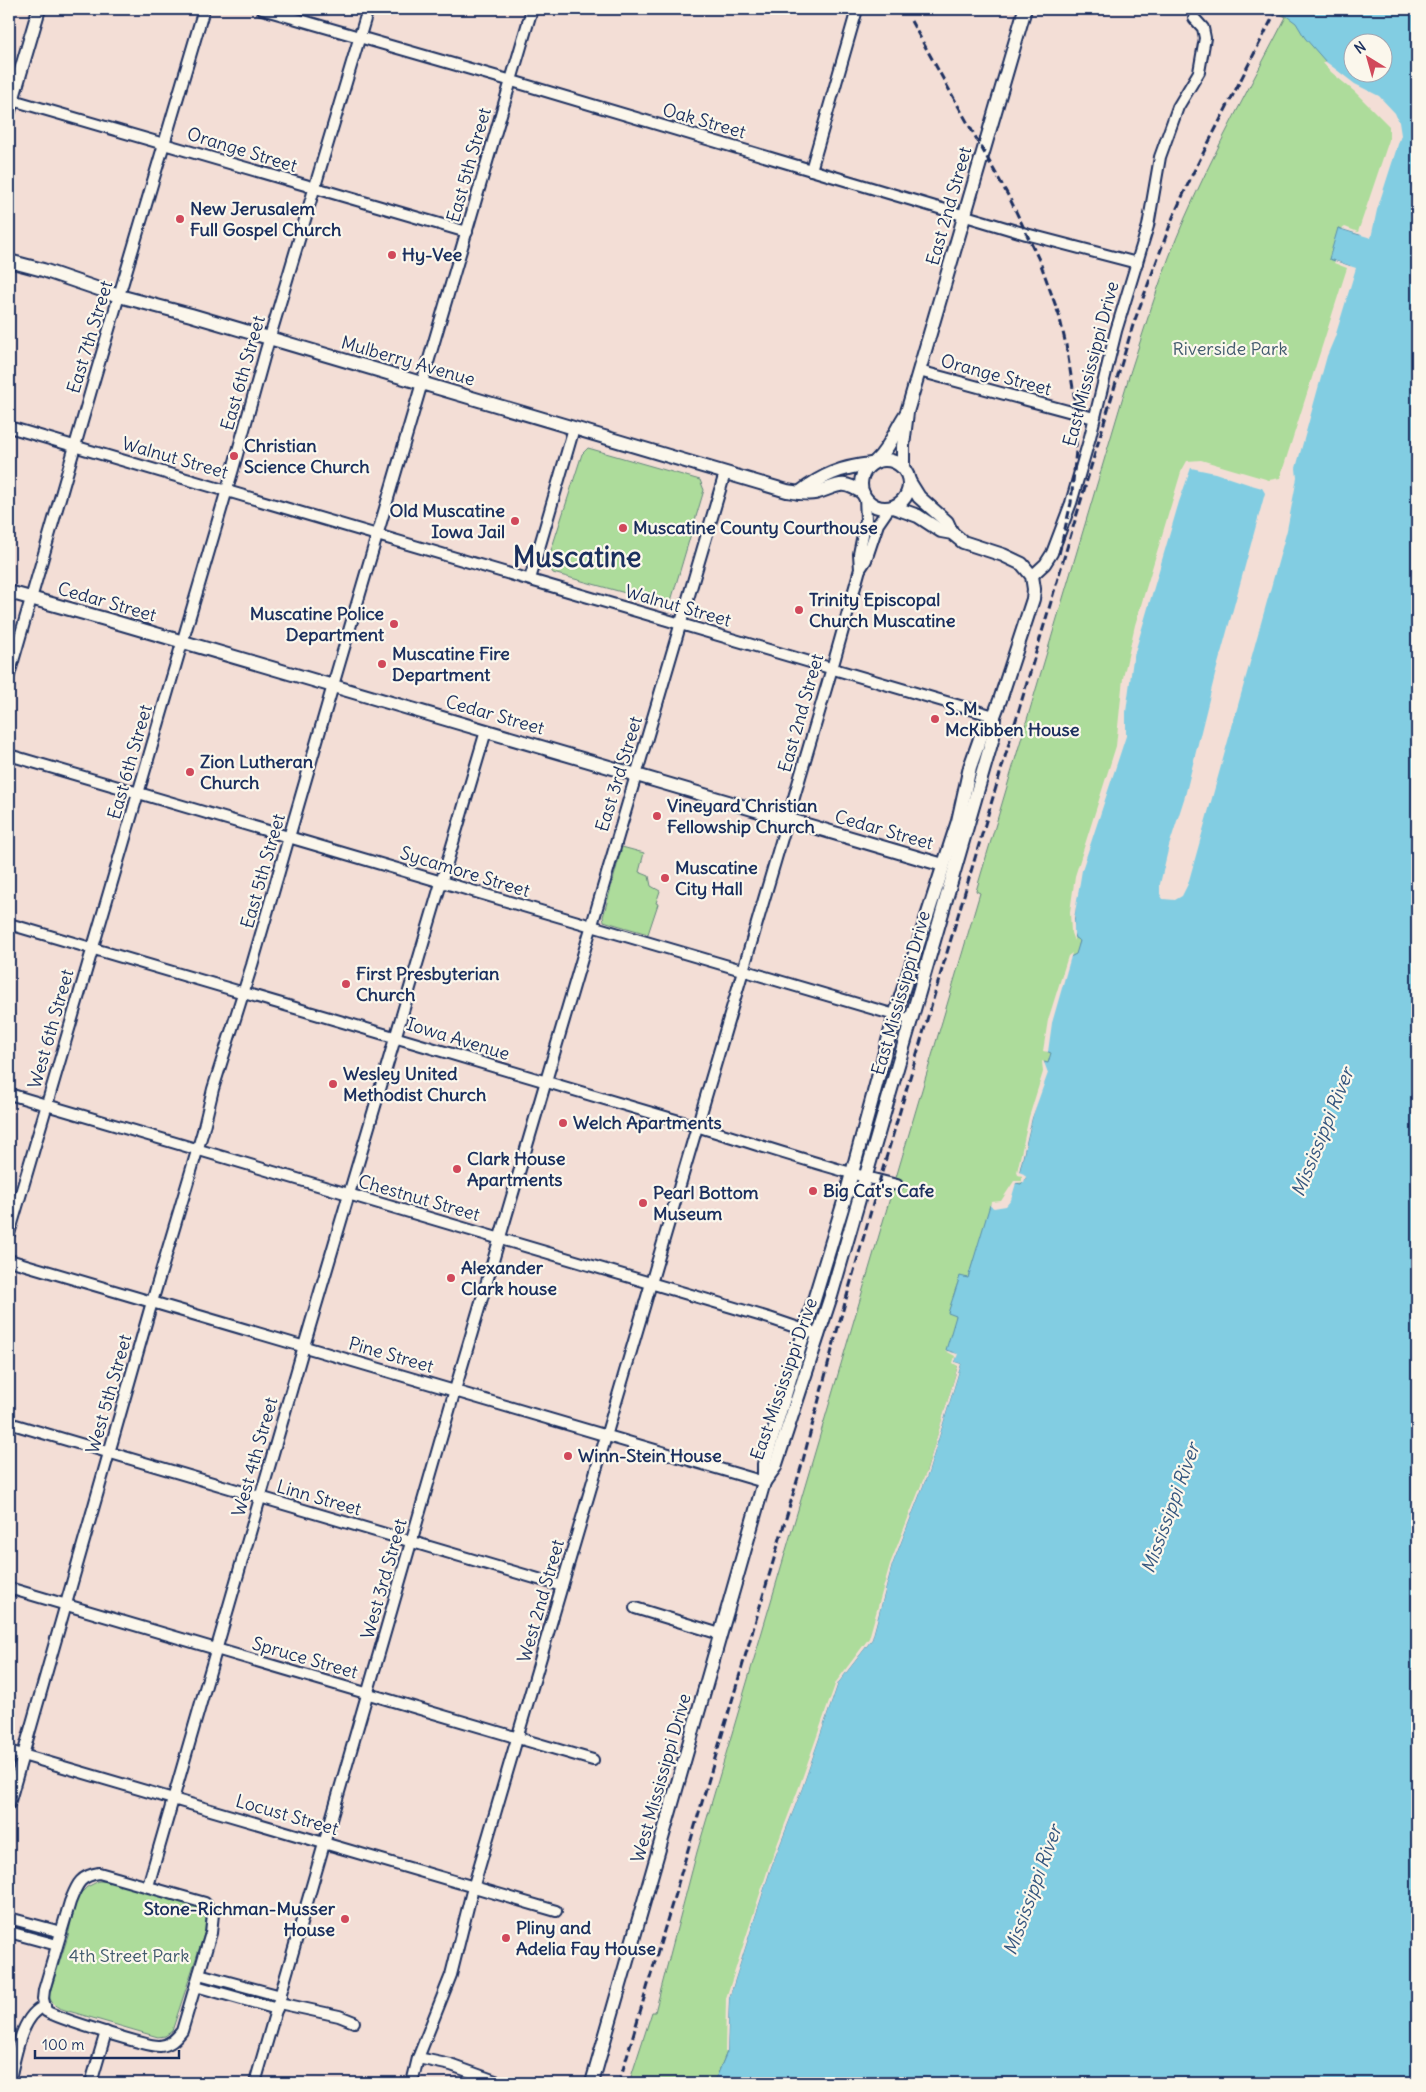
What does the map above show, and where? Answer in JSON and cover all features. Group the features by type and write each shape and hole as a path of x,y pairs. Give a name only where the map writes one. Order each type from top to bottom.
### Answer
{"main road":[{"path":"10,103 39,9"},
{"name":"East 2nd Street","path":"903,467 907,412 1025,9"},
{"name":"Mulberry Avenue","path":"9,261 43,270 119,296 269,338 786,491 813,493 845,484 864,495"},
{"name":"East 2nd Street","path":"874,463 888,447 898,425 907,412"},
{"path":"799,493 810,484 841,468 890,460 903,467 919,497 947,522 952,533 963,542 1013,558 1022,564 1032,576"},
{"path":"874,463 863,474 861,481 864,495 875,506 891,507 918,516 941,531 952,533"},
{"path":"891,507 902,501 906,495 909,481"},
{"name":"East Mississippi Drive","path":"764,1482 764,1464 851,1174 895,1015 958,821 970,767 982,733 994,716 1030,611 1034,588 1032,576"},
{"name":"Cedar Street","path":"9,592 333,685 943,865"},
{"name":"East Mississippi Drive","path":"764,1482 775,1467 819,1335 993,737 994,716"},
{"name":"West Mississippi Drive","path":"592,2083 764,1482"}],"street":[{"name":"East 7th Street","path":"9,675 204,9"},
{"name":"Oak Street","path":"262,9 1100,255 1137,264"},
{"name":"East 6th Street","path":"92,949 269,338 368,9"},
{"name":"East 5th Street","path":"244,993 532,9"},
{"path":"811,170 856,13"},
{"name":"East Mississippi Drive","path":"1032,576 1045,564 1052,553 1078,479 1116,331 1148,226 1160,157 1178,108 1199,72 1205,38 1203,28 1194,18"},
{"name":"Orange Street","path":"10,103 164,143 467,232"},
{"name":"Orange Street","path":"919,371 1094,418"},
{"name":"Walnut Street","path":"9,427 994,716"},
{"path":"530,580 574,428"},
{"name":"East 3rd Street","path":"545,1083 725,473"},
{"name":"East 2nd Street","path":"860,569 859,554 866,520 864,495"},
{"name":"East 2nd Street","path":"697,1126 860,569 866,560 878,524 891,507"},
{"name":"West 4th Street","path":"148,1886 348,1194 486,731"},
{"name":"Sycamore Street","path":"9,755 912,1020"},
{"name":"Iowa Avenue","path":"9,924 396,1037 545,1083 697,1126 851,1174 897,1185"},
{"name":"West 6th Street","path":"9,1234 92,949"},
{"name":"West 5th Street","path":"9,1804 152,1302 244,993"},
{"name":"West 3rd Street","path":"255,2083 545,1083"},
{"name":"Chestnut Street","path":"9,1094 500,1238 819,1335"},
{"name":"West 2nd Street","path":"412,2083 418,2058 451,1975 474,1887 697,1126"},
{"name":"Pine Street","path":"9,1260 764,1482"},
{"name":"Linn Street","path":"9,1423 562,1586"},
{"name":"Spruce Street","path":"9,1588 593,1760"},
{"path":"635,1608 720,1634"},
{"name":"Locust Street","path":"9,1751 556,1911"},
{"path":"99,1873 148,1886 205,1903 210,1908 214,1921 182,2031 173,2041 162,2046 154,2046 48,2013 44,2006 44,1990 76,1888 86,1876 99,1873"},
{"path":"9,1918 61,1932"},
{"path":"9,1932 57,1945"},
{"path":"199,1974 279,2003"},
{"path":"196,1986 339,2016 354,2022"},
{"path":"9,2083 26,2022 37,2009 44,2006"},
{"path":"91,2083 106,2032"},
{"path":"418,2058 451,2065 501,2083"}],"green space":[{"name":"Riverside Park","path":"1270,9 1417,9 1391,125 1391,140 1360,235 1338,228 1350,266 1282,480 1118,746 1077,939 1080,941 1063,1017 1094,1082 977,1250 968,1279 960,1277 953,1297 974,1310 947,1404 889,1590 727,2052 714,2083 629,2083 652,2012 655,2012 697,1852 980,893 976,891 1130,373 1162,275 1185,218 1221,141 1286,17"},
{"path":"588,448 700,480 704,490 671,601 665,604 553,573 547,563 582,454"},
{"path":"622,847 644,853 639,872 649,876 651,886 660,891 656,903 658,904 648,934 604,921 603,917"},
{"name":"4th Street Park","path":"99,1881 110,1882 201,1908 208,1922 172,2031 165,2036 158,2037 65,2010 54,2005 51,2001 49,1995 68,1936 76,1898 87,1887"}],"water":[{"name":"Mississippi River","path":"1277,9 1417,9 1417,2083 714,2083 727,2052 729,1998 771,1867 802,1788 838,1683 872,1639 892,1565 928,1473 961,1364 955,1362 957,1354 946,1350 956,1316 948,1313 960,1276 968,1278 990,1205 1003,1203 1016,1183 1021,1184 1026,1178 1019,1173 1045,1072 1044,1062 1048,1063 1051,1053 1046,1051 1051,1021 1070,957 1076,954 1080,941 1075,938 1073,932 1078,876 1118,746 1125,678 1189,463 1269,483 1282,480 1350,266 1329,259 1338,228 1360,235 1391,140 1391,125 1346,82 1394,82 1394,32 1344,32 1344,80 1305,38 1296,23"}],"pier":[{"path":"1325,61 1344,76 1344,82 1352,82 1379,96 1395,113 1399,122 1401,135 1377,210 1371,238 1342,229 1345,227 1358,232 1389,140 1389,126 1323,63"},
{"path":"1335,261 1356,268 1335,337 1327,356 1296,468 1297,478 1287,530 1188,884 1182,896 1175,900 1163,899 1160,894 1160,884 1169,846 1185,796 1215,675 1265,493 1262,488 1215,473 1191,468 1179,502 1133,659 1126,712 1126,736 1082,870 1074,919 1074,941 1071,933 1070,912 1075,876 1116,746 1123,678 1135,625 1181,472 1187,461 1201,460 1269,480 1280,478 1347,268 1334,263"},
{"path":"1072,953 1052,1023 1048,1052 1043,1051 1048,1020 1068,956"},
{"path":"1042,1061 1048,1073 1032,1118 1019,1172 1026,1177 1024,1182 1016,1183 1011,1200 1006,1206 994,1208 990,1206 991,1202 1001,1201 1014,1181 1022,1181 1022,1176 1018,1175 1017,1172 1029,1117 1043,1072"},
{"path":"944,1350 958,1354 955,1362 961,1364 928,1473 892,1565 872,1639 838,1683 802,1788 771,1867 729,1998 727,2052 725,2052 726,1998 769,1866 836,1682 869,1638 890,1564 927,1470 958,1366 953,1363 955,1356"}],"railway":[{"path":"619,2083 802,1464 884,1165 1133,325 1173,217 1193,173 1277,9"},
{"path":"911,21 1010,199 1040,262 1059,315 1077,413 1071,503 1059,554"}],"place":[{"name":"New Jerusalem Full Gospel Church","path":"180,219"},
{"name":"Hy-Vee","path":"392,255"},
{"name":"Christian Science Church","path":"234,456"},
{"name":"Old Muscatine Iowa Jail","path":"515,521"},
{"name":"Muscatine County Courthouse","path":"623,528"},
{"name":"Trinity Episcopal Church Muscatine","path":"799,610"},
{"name":"Muscatine Police Department","path":"394,624"},
{"name":"Muscatine Fire Department","path":"382,664"},
{"name":"S. M. McKibben House","path":"935,719"},
{"name":"Zion Lutheran Church","path":"190,772"},
{"name":"Vineyard Christian Fellowship Church","path":"657,816"},
{"name":"Muscatine City Hall","path":"665,878"},
{"name":"First Presbyterian Church","path":"346,984"},
{"name":"Wesley United Methodist Church","path":"333,1084"},
{"name":"Welch Apartments","path":"563,1123"},
{"name":"Clark House Apartments","path":"457,1169"},
{"name":"Big Cat's Cafe","path":"813,1191"},
{"name":"Pearl Bottom Museum","path":"643,1203"},
{"name":"Alexander Clark house","path":"451,1278"},
{"name":"Winn-Stein House","path":"568,1456"},
{"name":"Stone-Richman-Musser House","path":"345,1919"},
{"name":"Pliny and Adelia Fay House","path":"506,1938"}],"district":[{"name":"Muscatine","path":"577,557"}]}
